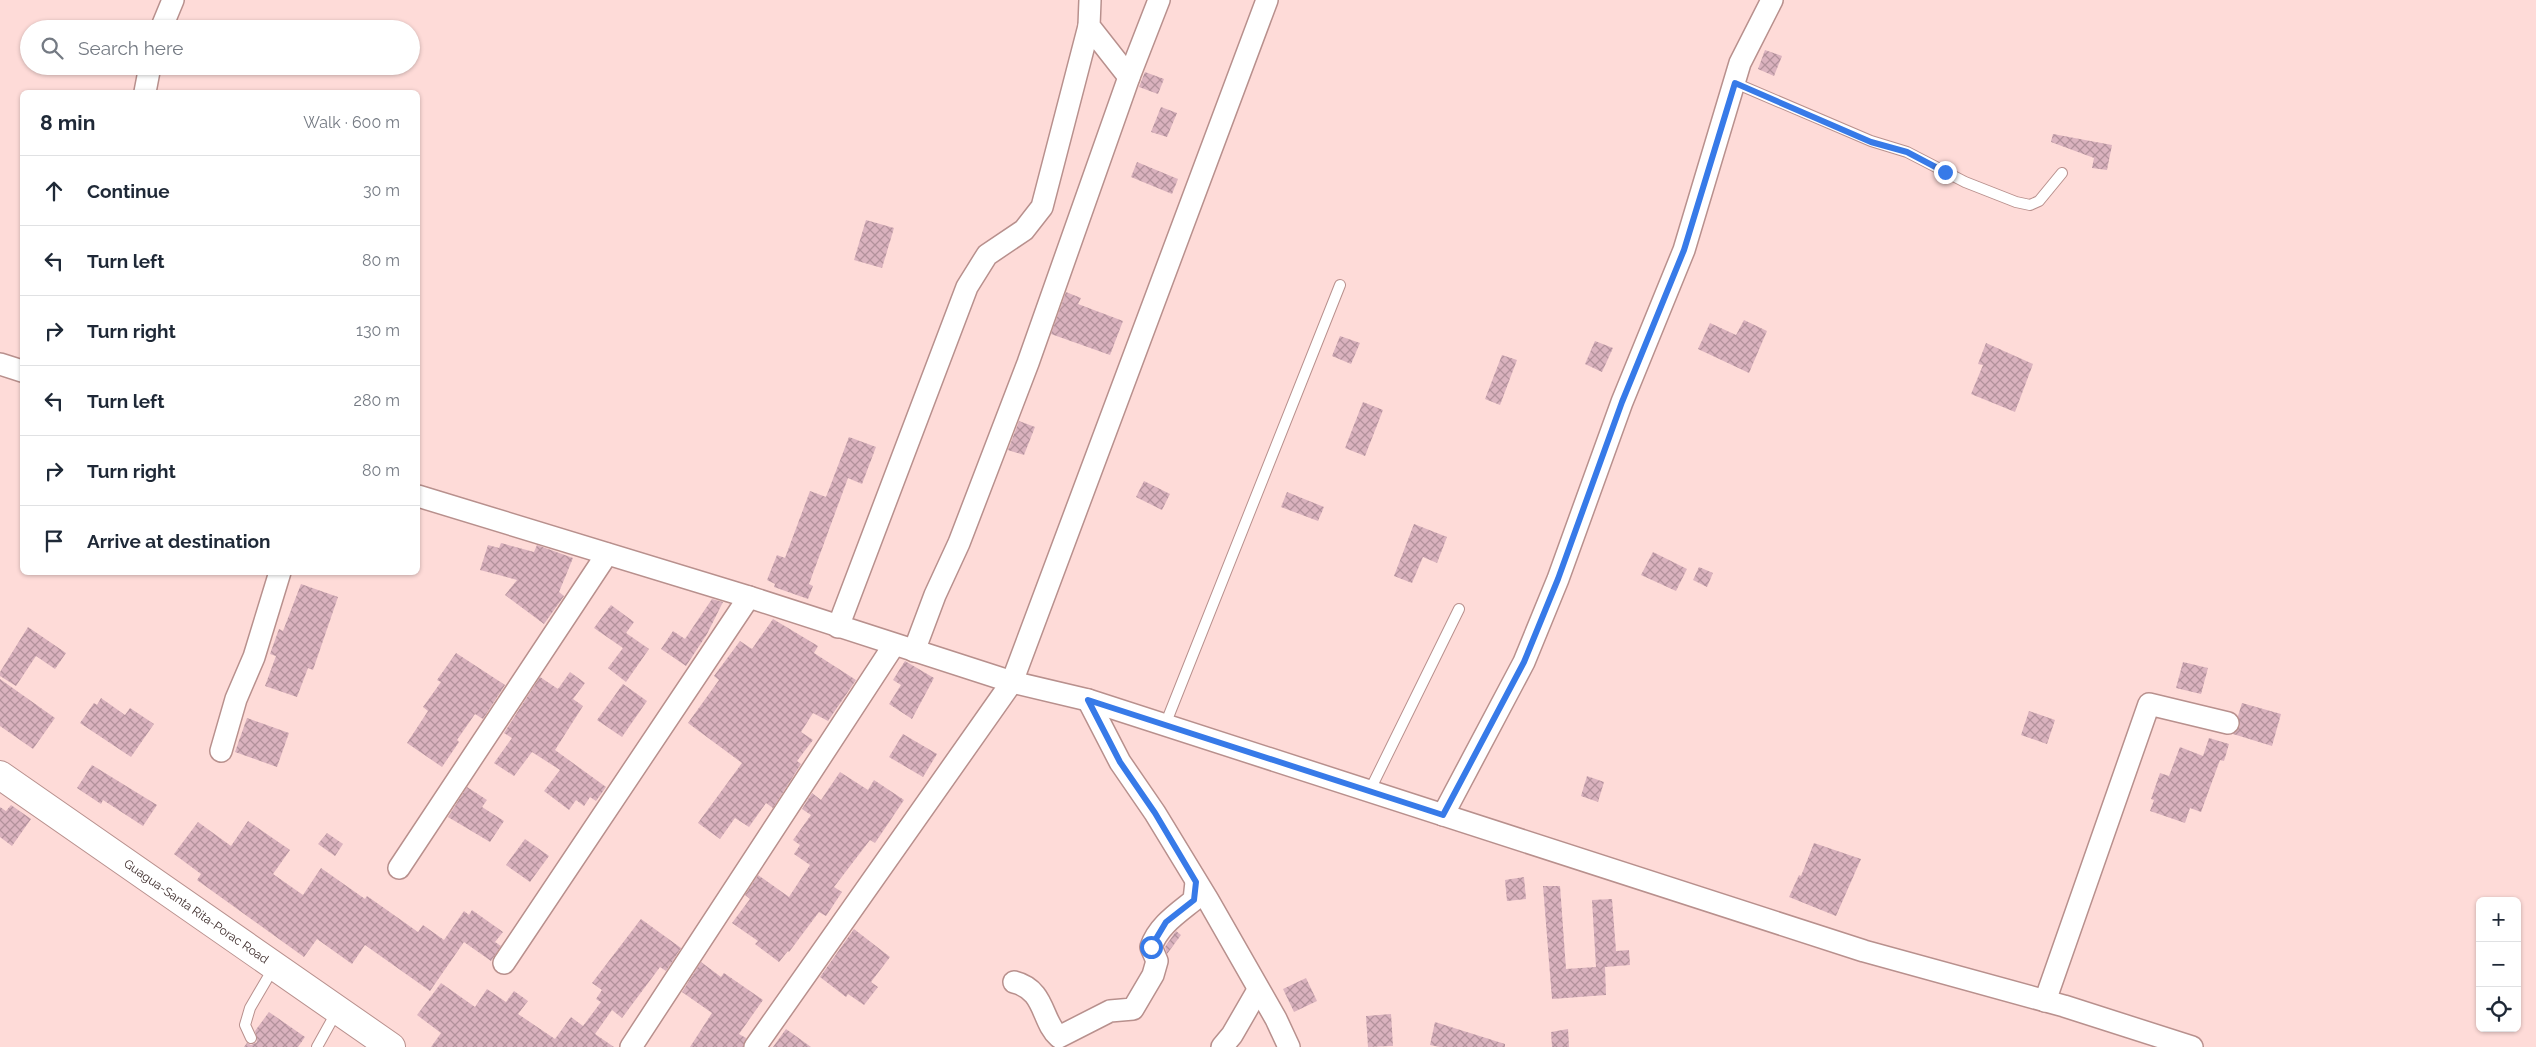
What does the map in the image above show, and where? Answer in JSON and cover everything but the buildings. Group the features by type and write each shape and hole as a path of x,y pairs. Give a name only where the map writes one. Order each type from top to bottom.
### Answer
{"main road":[{"name":"Guagua-Santa Rita-Porac Road","path":"0,775 391,1047"}],"street":[{"path":"165,20 173,0"},
{"path":"838,627 967,287 987,255 1024,230 1042,207 1089,26 1090,0"},
{"path":"630,1047 904,648 935,595 959,543 1028,362 1129,76 1159,0"},
{"path":"755,1047 1012,682 1268,0"},
{"path":"1443,815 1524,662 1550,598 1622,402 1684,250 1740,63 1772,0"},
{"path":"1089,26 1129,76"},
{"path":"145,90 148,75"},
{"path":"0,364 20,370"},
{"path":"420,497 749,597 1012,682 1088,700 1864,951 2045,1000 2192,1047"},
{"path":"399,868 607,554"},
{"path":"221,751 236,700 254,657 279,575"},
{"path":"504,963 749,597"},
{"path":"1088,700 1120,762 1155,813 1196,882 1289,1047"},
{"path":"2045,1000 2149,704 2228,723"},
{"path":"1014,982 1024,985 1034,992 1054,1032 1059,1037 1110,1011 1133,1008 1153,975 1157,961 1151,947 1152,942 1166,922 1194,900 1196,882"},
{"path":"1222,1047 1232,1035 1258,990"}],"lane":[{"path":"1735,83 1871,142 1907,152 1965,182 2016,202 2030,205 2039,201 2062,173"},
{"path":"1166,725 1340,285"},
{"path":"1370,790 1459,609"},
{"path":"251,1038 245,1025 250,1008 275,966"},
{"path":"317,1047 338,1010"}],"route":[{"path":"1151,947 1152,942 1166,922 1194,900 1196,882 1155,813 1120,762 1088,700 1443,815 1524,662 1558,579 1598,473 1622,402 1684,250 1735,83 1871,142 1907,152 1945,172"}]}
